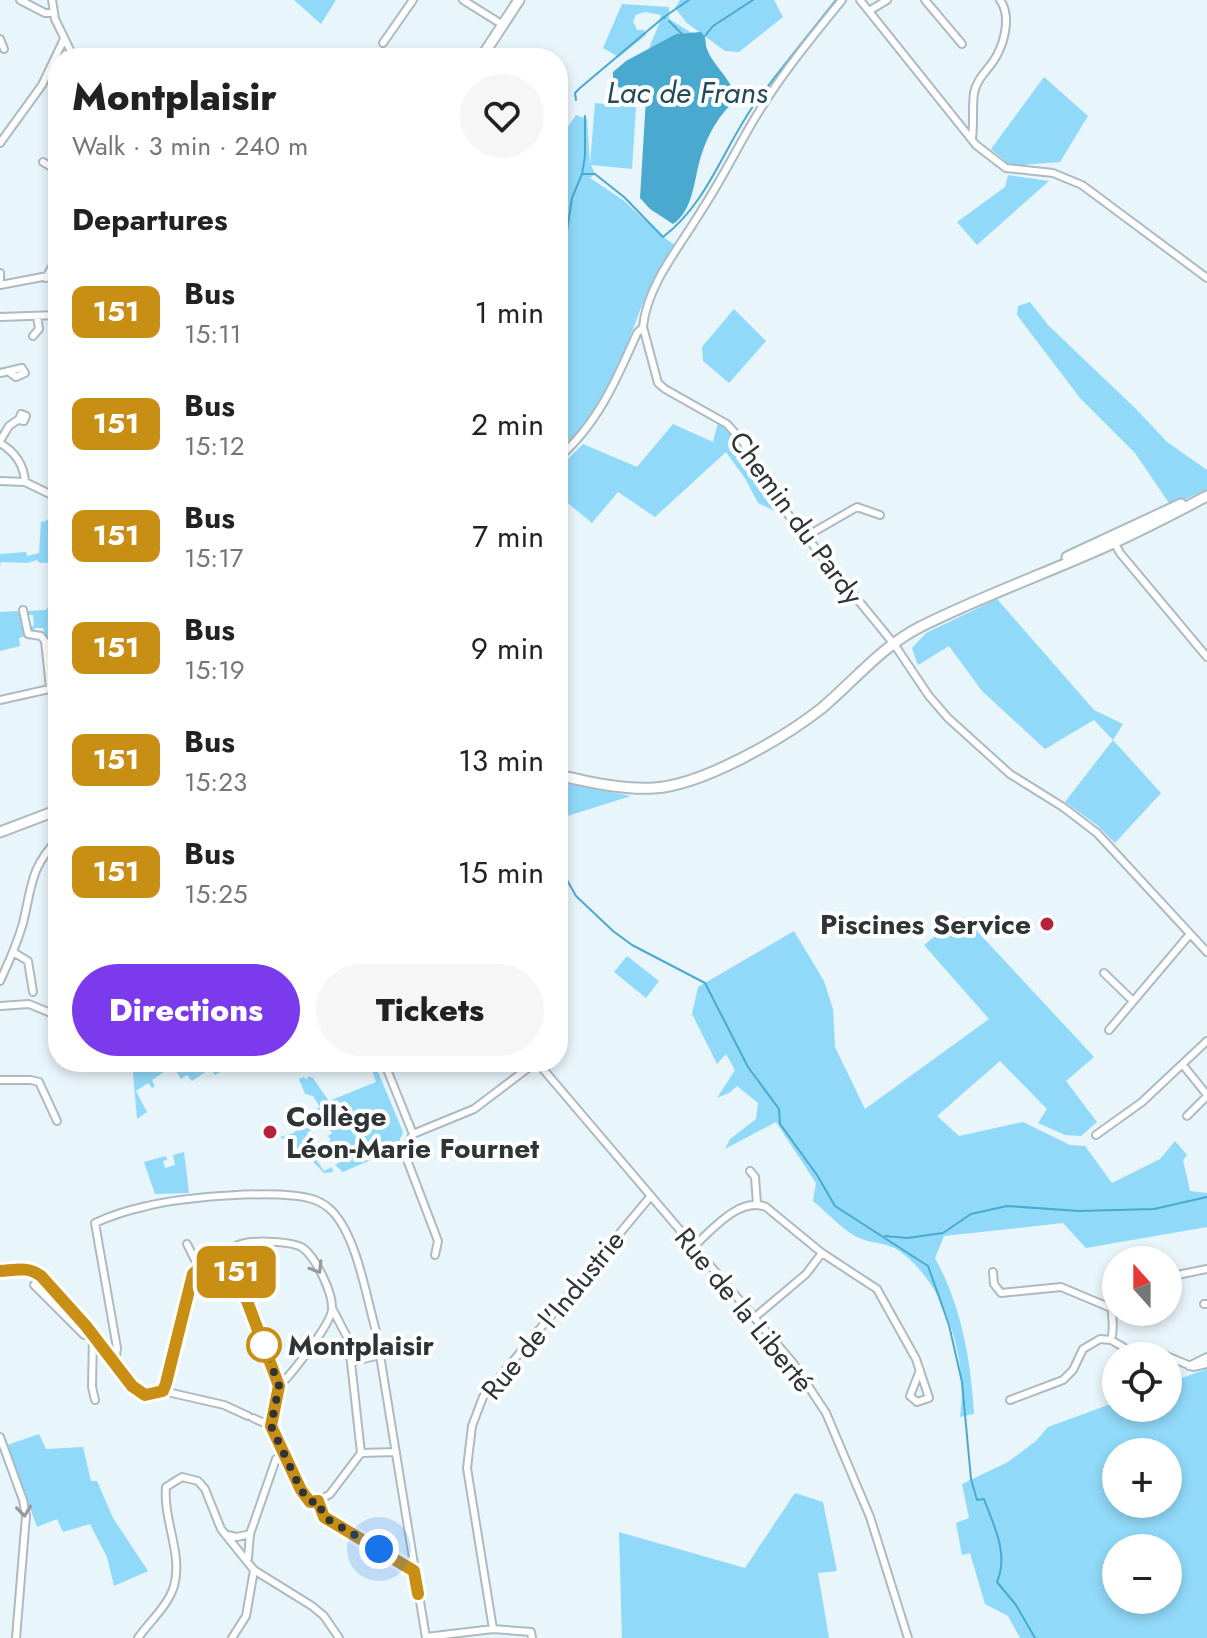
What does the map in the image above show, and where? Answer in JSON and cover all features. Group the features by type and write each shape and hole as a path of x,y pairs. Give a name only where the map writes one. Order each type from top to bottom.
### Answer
{"main road":[{"path":"488,48 519,0"},
{"path":"568,777 640,788 669,786 690,780 797,725 824,706 873,659 920,628 1207,495"},
{"path":"0,832 48,814"}],"street":[{"path":"20,0 45,13 54,13"},
{"path":"52,0 69,48"},
{"path":"383,43 413,0"},
{"path":"463,0 503,25"},
{"path":"568,449 583,435 616,382 637,333 643,327 645,313 660,279 715,190 755,117 803,48 842,0"},
{"path":"860,0 972,140 1006,168 1053,173 1082,185 1207,278"},
{"path":"869,11 887,0"},
{"path":"925,0 962,44"},
{"path":"972,140 974,94 979,79 997,56 1006,26 1004,5 1000,0"},
{"path":"0,39 4,49"},
{"path":"60,48 64,39"},
{"path":"0,143 36,96 48,72"},
{"path":"43,162 48,165"},
{"path":"0,278 46,278 48,274"},
{"path":"0,317 48,315"},
{"path":"33,336 43,329 37,316"},
{"name":"Chemin du Pardy","path":"643,327 658,383 727,424 736,433 773,496 894,644 929,696 957,728 1010,774 1063,807 1097,833 1207,952"},
{"path":"19,419 9,426 0,442 17,457 25,482"},
{"path":"0,481 25,482 48,493"},
{"path":"805,537 857,507 880,515"},
{"path":"1113,539 1125,561 1207,657"},
{"path":"23,610 28,634 41,636 48,657"},
{"path":"0,700 48,689"},
{"path":"0,981 13,952 34,871 48,852"},
{"path":"1109,1030 1190,934"},
{"path":"13,952 28,961 33,992"},
{"path":"1104,973 1133,1001"},
{"path":"0,1006 29,1004 48,1012"},
{"path":"1096,1135 1142,1102 1207,1041"},
{"path":"1183,1065 1207,1095 1187,1116"},
{"path":"388,1072 413,1134"},
{"path":"435,1255 438,1241 404,1152 413,1134 474,1109 523,1072"},
{"name":"Rue de la Liberté","path":"544,1072 786,1353 826,1413 870,1517 908,1638"},
{"path":"0,1080 39,1082 57,1121"},
{"path":"750,1171 755,1177 757,1204"},
{"path":"115,1362 117,1348 95,1223 150,1205 177,1201 277,1194 302,1196 321,1202 344,1229 376,1331"},
{"name":"Rue de l'Industrie","path":"493,1629 467,1468 472,1426 483,1397 492,1384 650,1197"},
{"path":"694,1246 740,1208 757,1204 766,1207 822,1253 880,1293 920,1370 929,1398 917,1402 910,1396 920,1370"},
{"path":"163,1391 193,1274 207,1260 227,1255 240,1244 270,1242 302,1247 321,1270 333,1310 346,1335"},
{"path":"187,1244 198,1266"},
{"path":"755,1317 806,1274 822,1253"},
{"path":"227,1255 279,1386 271,1426 301,1490 310,1502 330,1494 361,1453 349,1348"},
{"path":"1182,1274 1207,1269"},
{"path":"0,1271 33,1270 139,1392 145,1395 163,1391 224,1405 271,1426"},
{"path":"993,1272 994,1284 1001,1293 1061,1287 1102,1304"},
{"path":"34,1285 84,1335 93,1336"},
{"path":"279,1386 290,1376 333,1310"},
{"path":"1111,1340 1113,1326"},
{"path":"93,1336 92,1387 95,1400"},
{"path":"1010,1400 1063,1380 1073,1370 1087,1345 1100,1339 1111,1340 1130,1351 1162,1354 1189,1366 1207,1364"},
{"path":"378,1343 426,1637 493,1629 531,1632 532,1638"},
{"path":"351,1362 380,1355"},
{"path":"1189,1366 1207,1357"},
{"path":"0,1437 26,1516 16,1638"},
{"path":"361,1453 396,1452"},
{"path":"248,1560 250,1534 276,1459 283,1453"},
{"path":"138,1638 173,1588 177,1568 164,1502 166,1487 182,1477 198,1481 205,1489 221,1529 254,1570 312,1606 324,1616 339,1638"},
{"path":"318,1501 324,1517 414,1571"},
{"path":"227,1535 237,1537 250,1534"},
{"path":"232,1638 246,1616 254,1570"}],"shaded area":[{"path":"294,0 336,0 321,24"},
{"path":"680,0 774,0 783,17 739,52 725,51 687,23 675,8"},
{"path":"622,4 669,7 669,19 692,33 676,34 649,50 661,15 645,12 636,15 633,21 637,30 644,30 646,35 619,57 603,48"},
{"path":"1044,77 1088,116 1060,162 1011,166 991,149"},
{"path":"595,103 636,107 632,169 591,165 595,174 590,178 623,200 675,245 653,281 608,388 583,427 568,441 568,127 576,115 587,119 590,165"},
{"path":"1008,175 1049,181 977,245 957,222 1005,187"},
{"path":"1030,302 1048,325 1167,442 1207,470 1207,489 1171,506 1135,453 1080,398 1017,315 1018,306"},
{"path":"734,309 766,341 729,383 703,361 702,347"},
{"path":"718,423 743,445 779,513 758,503 726,452 655,517 618,492 592,523 568,503 568,459 583,444 637,467 673,424 713,442"},
{"path":"48,520 48,562 1,562 0,566 0,554 26,552 27,556 39,553 41,521"},
{"path":"997,599 1094,710 1123,724 1113,740 1094,720 1045,749 982,691 949,646 918,665 912,648 926,633"},
{"path":"48,607 48,640 43,628 30,632 28,627 34,626 33,615 27,615 26,611 46,610"},
{"path":"18,611 25,636 19,638 20,646 0,651 0,612"},
{"path":"1113,740 1161,793 1115,843 1097,825 1065,802"},
{"path":"568,784 631,796 568,816"},
{"path":"964,917 1094,1057 1066,1081 1097,1122 1081,1136 1065,1135 1038,1123 1047,1109 1000,1061 937,1116 959,1136 1023,1122 1070,1145 1085,1146 1112,1183 1160,1159 1175,1141 1187,1155 1183,1160 1190,1191 1207,1193 1207,1227 1086,1248 1063,1223 944,1236 935,1258 958,1314 973,1394 974,1414 960,1417 961,1372 957,1348 941,1303 929,1282 898,1250 856,1236 813,1201 816,1183 776,1122 725,1149 730,1139 756,1119 758,1103 737,1086 717,1098 735,1070 726,1054 717,1064 692,1014 698,987 794,931 824,981 833,1009 835,1047 865,1109 989,1019 924,945"},
{"path":"627,956 659,981 646,998 614,972"},
{"path":"133,1072 164,1072 152,1080 155,1086 152,1088 148,1083 136,1091 147,1112 137,1119"},
{"path":"177,1072 206,1072 192,1081 187,1075 181,1079"},
{"path":"372,1072 378,1072 403,1132 396,1149 343,1172 335,1165 340,1162 328,1142 331,1140 328,1136 332,1133 328,1127 323,1129 320,1125 313,1129 308,1114 320,1107 313,1096 305,1094 299,1079 313,1078 329,1101 376,1082"},
{"path":"306,1117 311,1130 304,1142 324,1171 332,1167 333,1172 324,1173 306,1154 280,1137 294,1133"},
{"path":"184,1152 189,1193 155,1194 144,1162 166,1156 167,1160 163,1161 165,1168 175,1165 173,1155"},
{"path":"1207,1369 1207,1638 1020,1638 1008,1616 985,1604 970,1553 962,1555 956,1523 969,1518 962,1484 1008,1462 1036,1441 1048,1427 1102,1407 1102,1422 1182,1422 1182,1378"},
{"path":"39,1434 46,1449 83,1447 91,1481 97,1481 113,1518 148,1571 114,1586 107,1557 90,1524 63,1532 57,1519 37,1527 7,1445"},
{"path":"795,1493 823,1502 837,1571 818,1573 829,1638 622,1638 619,1532 745,1568"}],"water":[{"name":"Lac de Frans","path":"701,32 710,55 737,99 711,132 689,202 673,224 650,209 640,198 646,98 644,94 618,87 613,72 626,61 676,34"}],"waterway":[{"path":"665,18 689,0"},
{"path":"705,36 713,26 753,0"},
{"path":"568,224 572,198 582,174 595,174 624,197 663,237 692,208 756,102 836,0"},
{"path":"576,100 575,93 580,88 664,17"},
{"path":"669,21 683,35"},
{"path":"582,174 585,116"},
{"path":"568,882 576,896 613,931 632,945 705,983 748,1067 779,1109 780,1124 835,1206 928,1266 949,1325 962,1382 971,1479 977,1500 984,1499 999,1540 1001,1561 997,1582 1016,1605 1035,1638"},
{"path":"885,1236 907,1238 943,1233 971,1214 1007,1206 1079,1211 1154,1209 1207,1197"}],"bus line":[{"name":"151","path":"0,1271 27,1269 41,1276 86,1326 132,1386 145,1395 163,1391 193,1274 207,1260 227,1255 279,1386 271,1426 301,1490 310,1502 318,1501 324,1517 414,1571 418,1594"}],"place":[{"name":"Piscines Service","path":"1047,924"},
{"name":"Collège Léon-Marie Fournet","path":"270,1132"},
{"name":"Montplaisir","path":"264,1345"}],"route":[{"path":"264,1345 279,1386 271,1426 301,1490 310,1502 318,1501 324,1517 379,1549"}]}
